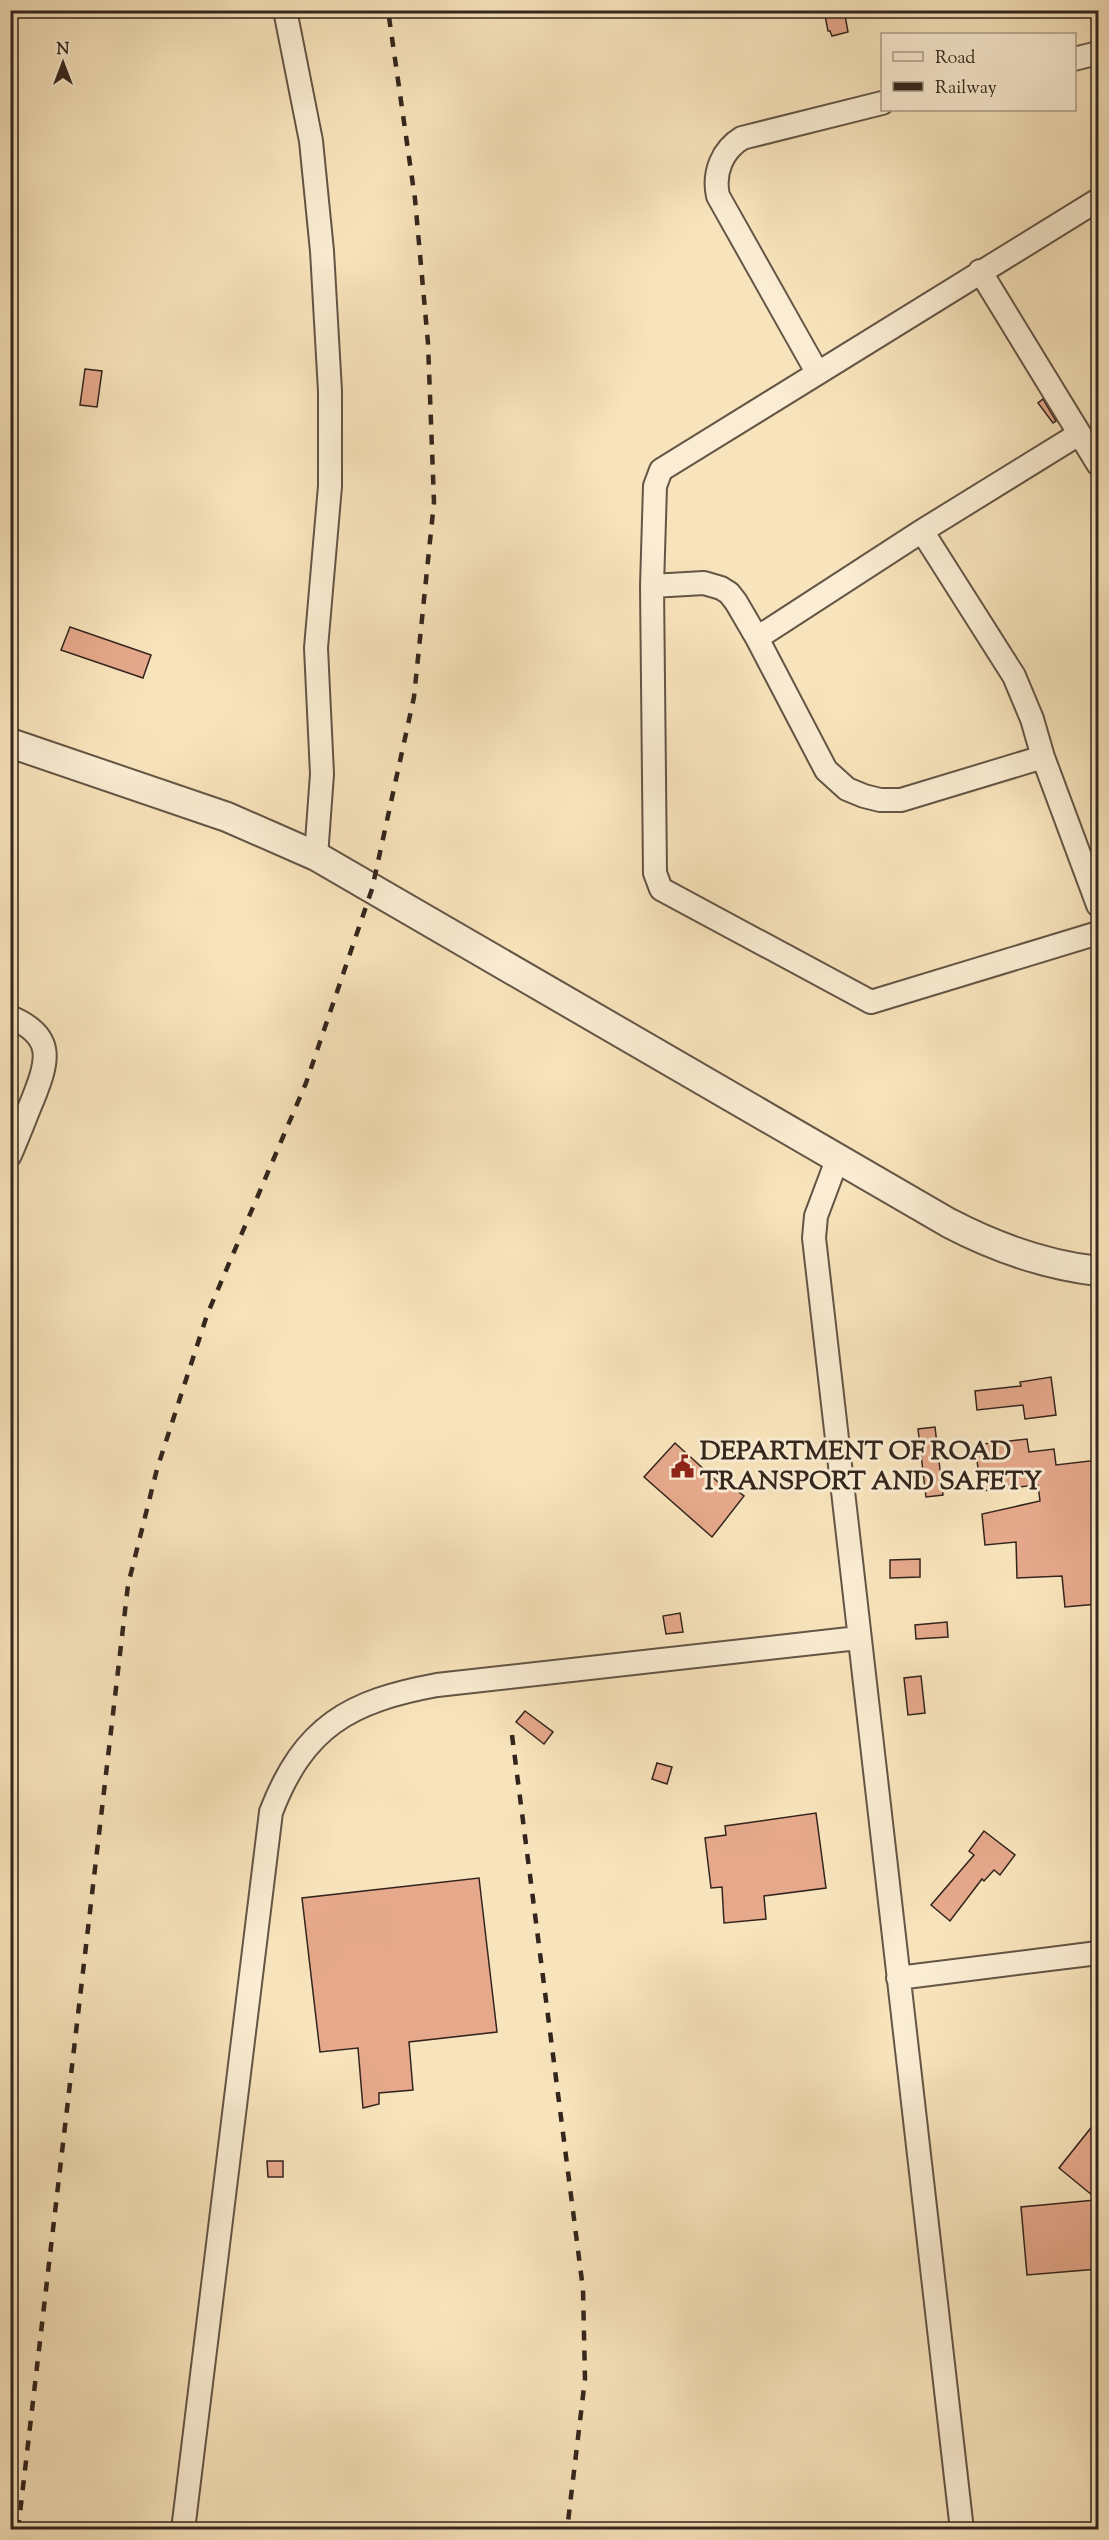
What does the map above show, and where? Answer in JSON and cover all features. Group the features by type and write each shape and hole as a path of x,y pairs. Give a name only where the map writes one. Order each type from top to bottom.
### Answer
{"street":[{"path":"285,10 311,141 322,251 330,391 330,486 316,648 322,774 316,856"},
{"path":"1076,58 1098,53"},
{"path":"817,372 718,196 717,173 734,142 742,138 881,103"},
{"path":"1098,200 661,470 655,486 652,586 655,873 661,889 871,1002 1098,933"},
{"path":"980,271 1098,464"},
{"path":"757,638 922,531 1079,434"},
{"path":"922,531 1014,676 1032,719 1043,757 1098,905"},
{"path":"652,586 704,583 721,588 736,602 826,770 847,789 880,800 901,800 1043,757"},
{"path":"10,743 246,824 316,856 949,1223 992,1244 1045,1262 1098,1271"},
{"path":"10,1017 32,1027 38,1034 44,1044 46,1063 10,1155"},
{"path":"837,1160 816,1216 814,1238 858,1638 962,2529"},
{"path":"183,2529 271,1812 291,1767 328,1726 360,1706 394,1693 437,1685 858,1638"},
{"path":"898,1978 1098,1953"}],"building":[{"path":"824,10 844,10 848,32 832,36 828,31"},
{"path":"85,369 102,371 97,407 80,405"},
{"path":"1043,399 1056,421 1053,423 1038,403"},
{"path":"70,627 151,655 143,678 61,650"},
{"path":"1051,1377 1056,1415 1025,1419 1023,1405 977,1410 975,1391 1021,1386 1020,1382"},
{"path":"935,1427 943,1495 926,1497 918,1429"},
{"path":"1027,1439 1029,1452 1054,1449 1056,1465 1098,1460 1098,1604 1065,1607 1062,1576 1017,1578 1016,1542 985,1545 982,1514 1040,1501 1038,1485 981,1491 975,1445"},
{"path":"675,1443 728,1491 732,1487 744,1496 712,1537 644,1477"},
{"path":"920,1559 920,1577 890,1578 890,1560"},
{"path":"680,1613 683,1632 666,1634 663,1616"},
{"path":"947,1622 948,1637 916,1639 915,1625"},
{"path":"921,1676 925,1713 908,1715 904,1678"},
{"path":"525,1711 553,1732 544,1744 516,1722"},
{"path":"657,1763 672,1767 667,1784 652,1779"},
{"path":"816,1813 826,1888 764,1896 766,1919 724,1923 722,1887 711,1888 705,1838 726,1835 725,1826"},
{"path":"984,1831 1015,1855 1000,1875 994,1870 984,1881 982,1879 950,1921 931,1905 974,1855 969,1851"},
{"path":"479,1878 497,2032 409,2042 413,2090 379,2093 379,2104 363,2108 358,2048 320,2052 302,1898"},
{"path":"1098,2119 1098,2200 1059,2168"},
{"path":"267,2161 283,2161 283,2177 268,2177"},
{"path":"1095,2200 1098,2269 1027,2275 1021,2207"}],"railway":[{"path":"18,2530 128,1585 157,1469 207,1315 306,1083 372,889 414,697 434,502 428,343 415,199 388,10"},
{"path":"512,1735 583,2289 585,2379 567,2530"}],"place":[{"name":"DEPARTMENT OF ROAD TRANSPORT AND SAFETY","path":"682,1467"}]}
